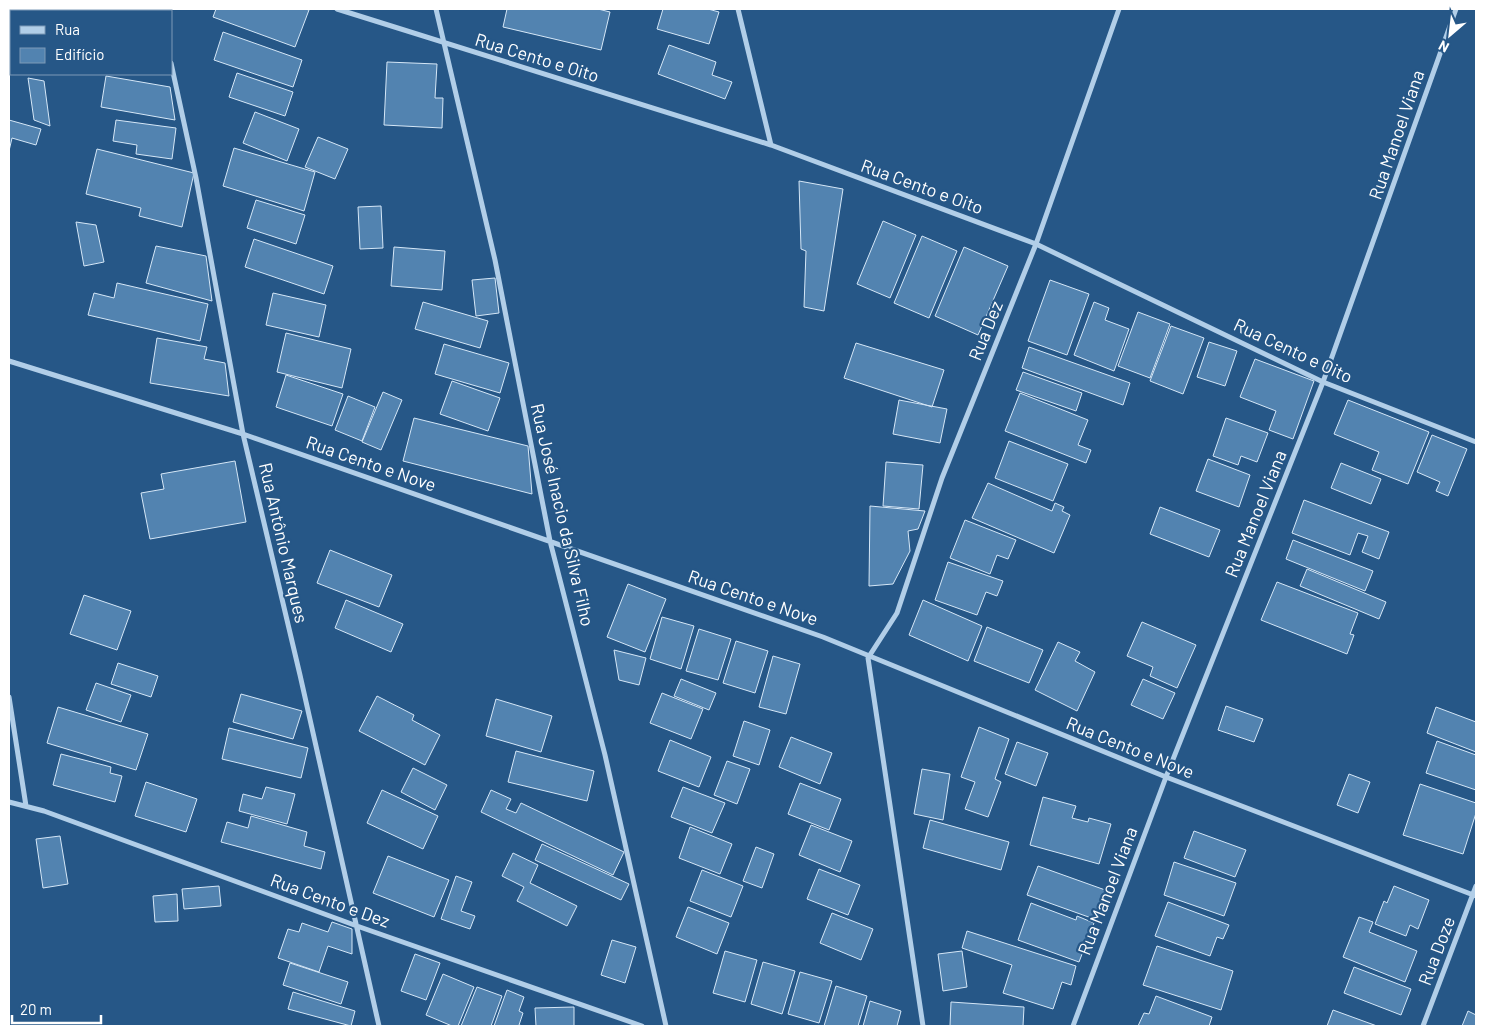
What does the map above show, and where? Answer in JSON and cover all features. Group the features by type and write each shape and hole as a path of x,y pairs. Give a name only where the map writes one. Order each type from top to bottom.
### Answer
{"street":[{"name":"Rua Cento e Oito","path":"337,9 771,145 1036,244 1324,382 1476,442"},
{"name":"Rua José Inacio da Silva Filho","path":"436,9 495,260 550,541 605,755 666,1026"},
{"path":"738,9 771,145"},
{"name":"Rua Dez","path":"868,658 897,613 942,478 1036,244 1119,9"},
{"name":"Rua Manoel Viana","path":"1073,1026 1166,777 1324,382 1456,9"},
{"name":"Rua Antônio Marques","path":"172,68 196,178 243,434 379,1026"},
{"name":"Rua Cento e Nove","path":"9,361 243,434 823,637 868,658 1166,777 1475,895"},
{"path":"868,658 923,1026"},
{"path":"9,697 26,806"},
{"name":"Rua Cento e Dez","path":"9,802 26,806 357,926 642,1026"},
{"name":"Rua Doze","path":"1423,1026 1475,895 1476,886"}],"building":[{"path":"34,9 67,9 67,10"},
{"path":"80,9 107,9 107,10"},
{"path":"216,9 309,10 295,47 213,17"},
{"path":"507,9 598,9 610,12 601,50 503,27"},
{"path":"663,9 708,9 719,12 709,44 657,29"},
{"path":"9,31 10,31 10,70"},
{"path":"223,32 302,60 293,87 214,60"},
{"path":"669,45 716,62 712,75 732,82 725,99 658,74"},
{"path":"387,62 437,64 435,98 443,98 442,128 384,125"},
{"path":"237,73 293,92 285,116 229,97"},
{"path":"106,76 170,87 175,120 101,107"},
{"path":"28,78 44,81 50,126 34,120"},
{"path":"255,112 299,129 287,161 243,143"},
{"path":"9,120 41,129 36,145 12,138 9,151"},
{"path":"116,120 176,128 172,159 136,154 137,145 113,141"},
{"path":"318,137 348,149 335,179 305,167"},
{"path":"234,148 315,172 304,211 223,186"},
{"path":"97,149 194,173 182,227 139,216 141,208 86,194"},
{"path":"799,181 843,189 824,311 804,307 806,251 801,249"},
{"path":"256,200 305,215 296,244 247,228"},
{"path":"381,206 383,248 360,249 358,207"},
{"path":"883,221 916,235 890,298 857,284"},
{"path":"76,222 96,225 104,262 84,266"},
{"path":"922,236 957,251 929,318 894,303"},
{"path":"254,239 333,266 324,294 245,267"},
{"path":"156,246 206,256 212,301 146,283"},
{"path":"394,247 445,251 442,290 391,286"},
{"path":"964,247 1008,266 978,335 935,316"},
{"path":"495,278 499,313 476,316 472,280"},
{"path":"1050,280 1089,294 1067,355 1028,341"},
{"path":"117,283 208,304 200,341 88,315 94,293 114,298"},
{"path":"273,293 326,305 319,337 266,325"},
{"path":"423,302 488,321 480,348 415,329"},
{"path":"1094,302 1109,308 1105,320 1129,329 1114,371 1074,355"},
{"path":"1138,312 1170,324 1150,378 1118,366"},
{"path":"1171,326 1204,338 1183,394 1150,381"},
{"path":"286,333 351,349 342,388 277,372"},
{"path":"157,338 207,347 204,359 225,363 229,396 150,383"},
{"path":"1209,342 1237,351 1225,386 1197,377"},
{"path":"856,343 944,370 932,407 844,378"},
{"path":"444,344 509,363 500,393 435,374"},
{"path":"1029,347 1130,383 1123,405 1022,368"},
{"path":"1255,359 1314,381 1293,439 1269,430 1276,411 1240,397"},
{"path":"1023,372 1082,393 1076,411 1016,390"},
{"path":"286,375 343,394 332,426 276,407"},
{"path":"452,381 500,398 488,431 440,414"},
{"path":"383,392 402,400 381,450 362,442"},
{"path":"1020,393 1088,420 1078,445 1091,450 1086,463 1005,431"},
{"path":"348,396 375,407 362,441 335,430"},
{"path":"899,400 947,409 940,443 893,434"},
{"path":"1348,400 1429,432 1408,484 1372,470 1379,452 1334,434"},
{"path":"414,418 528,446 532,494 403,461"},
{"path":"1226,418 1268,433 1257,462 1241,456 1238,465 1213,456"},
{"path":"1432,435 1467,449 1448,496 1436,491 1440,482 1417,472"},
{"path":"1009,441 1068,464 1053,501 995,478"},
{"path":"1208,459 1250,475 1239,507 1196,491"},
{"path":"235,461 246,522 150,539 141,493 164,489 161,474"},
{"path":"886,462 923,465 919,509 883,506"},
{"path":"1341,463 1381,479 1371,504 1331,488"},
{"path":"988,483 1052,511 1055,503 1064,507 1062,511 1070,515 1054,553 972,518"},
{"path":"1304,500 1389,532 1379,559 1362,552 1368,536 1358,533 1350,555 1292,533"},
{"path":"870,506 925,511 918,529 908,531 910,551 893,584 869,586"},
{"path":"1160,507 1220,530 1209,557 1150,534"},
{"path":"965,520 1016,540 1008,559 997,555 990,574 950,558"},
{"path":"1293,540 1373,571 1365,591 1286,559"},
{"path":"330,550 392,575 379,607 317,583"},
{"path":"948,562 1003,581 997,596 986,592 977,615 935,600"},
{"path":"1307,569 1386,602 1379,619 1300,586"},
{"path":"1277,582 1358,613 1350,634 1354,635 1347,654 1261,620"},
{"path":"628,584 666,599 645,652 607,637"},
{"path":"84,595 131,611 117,650 70,634"},
{"path":"346,600 403,624 391,652 335,628"},
{"path":"923,600 982,626 968,661 909,635"},
{"path":"662,617 694,626 681,669 650,659"},
{"path":"1142,622 1196,645 1177,688 1150,676 1153,667 1127,656"},
{"path":"987,627 1043,650 1029,683 974,661"},
{"path":"699,629 731,639 718,680 686,671"},
{"path":"736,641 768,651 755,693 723,683"},
{"path":"1058,642 1080,652 1075,661 1095,672 1077,711 1035,690"},
{"path":"614,650 646,658 639,685 619,680"},
{"path":"773,656 800,664 786,714 759,707"},
{"path":"118,663 158,676 151,697 111,684"},
{"path":"681,679 716,693 709,710 674,696"},
{"path":"1143,679 1175,693 1163,719 1131,705"},
{"path":"96,683 131,695 121,722 86,710"},
{"path":"662,693 703,709 691,739 650,723"},
{"path":"241,694 302,711 293,739 233,722"},
{"path":"377,696 414,715 412,720 440,735 425,765 359,731"},
{"path":"496,699 552,716 541,752 486,736"},
{"path":"1226,706 1263,719 1254,742 1218,730"},
{"path":"58,707 148,734 136,770 47,743"},
{"path":"1436,707 1476,722 1476,752 1427,733"},
{"path":"744,721 770,730 759,765 733,756"},
{"path":"979,727 1009,739 995,779 1001,782 988,817 965,809 975,782 961,777"},
{"path":"229,728 308,748 301,778 222,759"},
{"path":"791,737 832,753 820,784 779,767"},
{"path":"670,740 711,757 699,787 658,771"},
{"path":"1437,741 1476,755 1476,790 1426,773"},
{"path":"1017,742 1048,753 1036,786 1005,774"},
{"path":"516,751 594,771 587,801 508,782"},
{"path":"61,754 111,767 110,773 122,776 115,802 53,785"},
{"path":"727,761 750,769 737,804 714,795"},
{"path":"413,768 447,785 435,810 401,792"},
{"path":"922,769 950,774 943,820 914,814"},
{"path":"1349,774 1370,782 1358,813 1337,805"},
{"path":"146,782 197,799 186,832 135,816"},
{"path":"800,783 841,799 829,830 788,814"},
{"path":"1420,784 1476,803 1476,813 1463,854 1403,835"},
{"path":"266,787 295,794 287,824 239,811 243,794 262,799"},
{"path":"683,787 725,803 712,833 671,817"},
{"path":"382,790 438,816 423,849 367,823"},
{"path":"491,790 511,799 506,809 516,813 521,803 624,852 613,875 481,812"},
{"path":"1043,797 1076,806 1072,818 1088,822 1089,818 1111,824 1099,864 1030,845"},
{"path":"251,816 307,832 304,846 325,852 321,869 221,842 227,822 248,828"},
{"path":"930,820 1009,842 1001,870 923,848"},
{"path":"811,825 852,841 840,872 799,855"},
{"path":"690,827 732,844 720,874 679,858"},
{"path":"1194,831 1246,850 1235,877 1184,858"},
{"path":"60,836 68,884 43,888 36,839"},
{"path":"542,844 629,884 621,900 535,860"},
{"path":"756,847 774,854 762,888 743,881"},
{"path":"513,853 538,865 530,883 577,906 567,926 517,901 524,887 502,876"},
{"path":"388,856 449,880 434,917 373,893"},
{"path":"1174,862 1236,883 1224,916 1164,895"},
{"path":"1038,866 1108,891 1097,920 1027,895"},
{"path":"819,869 860,885 848,915 807,899"},
{"path":"702,870 743,886 731,917 690,901"},
{"path":"456,876 472,882 461,911 475,916 470,929 441,919"},
{"path":"219,886 221,906 184,909 182,889"},
{"path":"1394,886 1429,900 1418,929 1410,925 1406,936 1375,924 1384,901 1387,903"},
{"path":"177,894 178,921 155,922 153,896"},
{"path":"1168,902 1229,925 1223,939 1217,937 1210,956 1155,936"},
{"path":"1031,903 1076,920 1077,916 1094,923 1079,962 1018,940"},
{"path":"688,907 729,923 717,954 676,937"},
{"path":"832,913 873,929 861,960 820,943"},
{"path":"1359,917 1373,922 1369,932 1417,951 1405,982 1343,957"},
{"path":"332,922 352,929 352,954 328,946 319,972 278,958 288,929 299,932 302,923 328,932"},
{"path":"967,931 1076,966 1071,985 1062,982 1053,1009 1003,993 1012,965 962,948"},
{"path":"612,940 636,947 625,983 601,975"},
{"path":"1157,946 1233,971 1221,1010 1143,985"},
{"path":"725,951 757,960 745,1002 713,993"},
{"path":"962,951 967,987 943,991 938,954"},
{"path":"415,954 440,963 426,1000 401,991"},
{"path":"763,962 795,971 782,1014 751,1004"},
{"path":"290,963 348,982 341,1004 283,985"},
{"path":"1354,967 1411,989 1401,1015 1344,993"},
{"path":"800,972 832,981 819,1023 788,1014"},
{"path":"443,974 474,987 458,1026 452,1026 426,1015"},
{"path":"836,986 867,996 858,1026 824,1026"},
{"path":"477,987 502,996 491,1026 461,1026"},
{"path":"507,990 524,997 519,1011 523,1013 519,1025 523,1026 494,1026"},
{"path":"293,992 355,1011 351,1026 288,1009"},
{"path":"1156,996 1212,1017 1209,1026 1138,1026 1144,1013 1149,1014"},
{"path":"870,1001 901,1011 897,1026 863,1026"},
{"path":"951,1002 1024,1007 1023,1026 950,1026"},
{"path":"574,1007 574,1026 536,1026 535,1008"},
{"path":"1333,1010 1377,1026 1327,1026"},
{"path":"1468,1011 1476,1015 1476,1026 1462,1026"}]}
